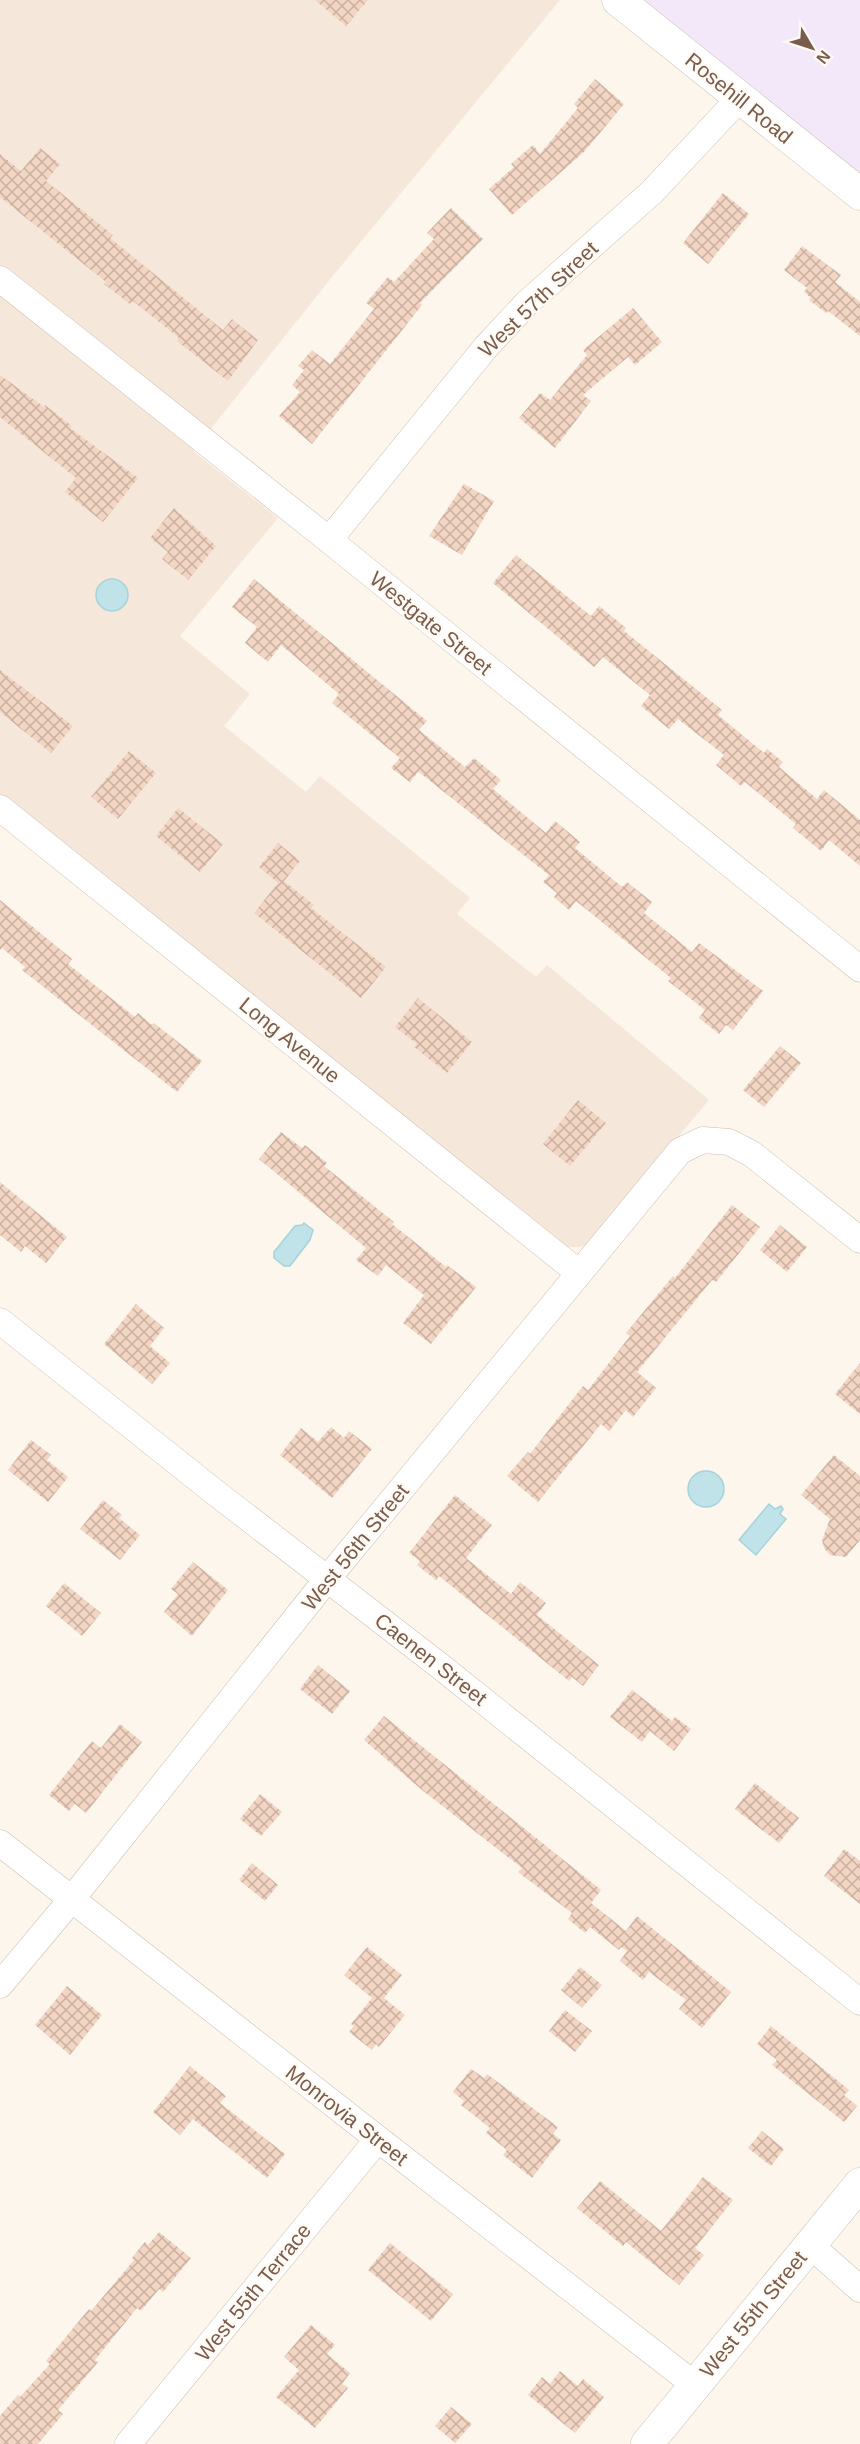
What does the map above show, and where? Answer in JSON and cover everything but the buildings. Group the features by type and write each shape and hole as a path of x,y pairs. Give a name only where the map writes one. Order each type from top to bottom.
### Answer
{"street":[{"name":"Rosehill Road","path":"618,0 860,194"},
{"name":"West 57th Street","path":"329,540 486,347 526,304 652,192 739,99"},
{"name":"Westgate Street","path":"0,279 329,540 860,969"},
{"name":"Long Avenue","path":"0,808 579,1273"},
{"name":"West 56th Street","path":"0,1985 71,1900 328,1578 680,1151 703,1140 729,1142 752,1154 860,1240"},
{"name":"Caenen Street","path":"0,1321 212,1490 328,1578 860,2002"},
{"name":"Monrovia Street","path":"0,1843 695,2385"},
{"name":"West 55th Terrace","path":"128,2444 378,2139"},
{"name":"West 55th Street","path":"646,2444 860,2184"},
{"path":"810,2245 860,2289"}],"shaded area":[{"path":"0,0 560,0 336,272 193,451 278,518 180,636 250,694 224,726 306,792 320,776 470,898 457,914 536,977 547,965 709,1100 587,1245 568,1247 557,1243 0,795"},
{"path":"644,0 860,0 860,174 781,111"}],"water":[{"path":"112,579 124,583 128,595 124,607 112,611 100,607 96,595 100,583"},
{"path":"304,1223 313,1230 310,1240 290,1266 284,1266 274,1258 274,1252 295,1226"},
{"path":"706,1471 719,1476 724,1489 719,1502 706,1507 693,1502 688,1489 693,1476"},
{"path":"769,1504 775,1509 781,1506 783,1509 780,1514 786,1519 756,1555 739,1540"}]}
